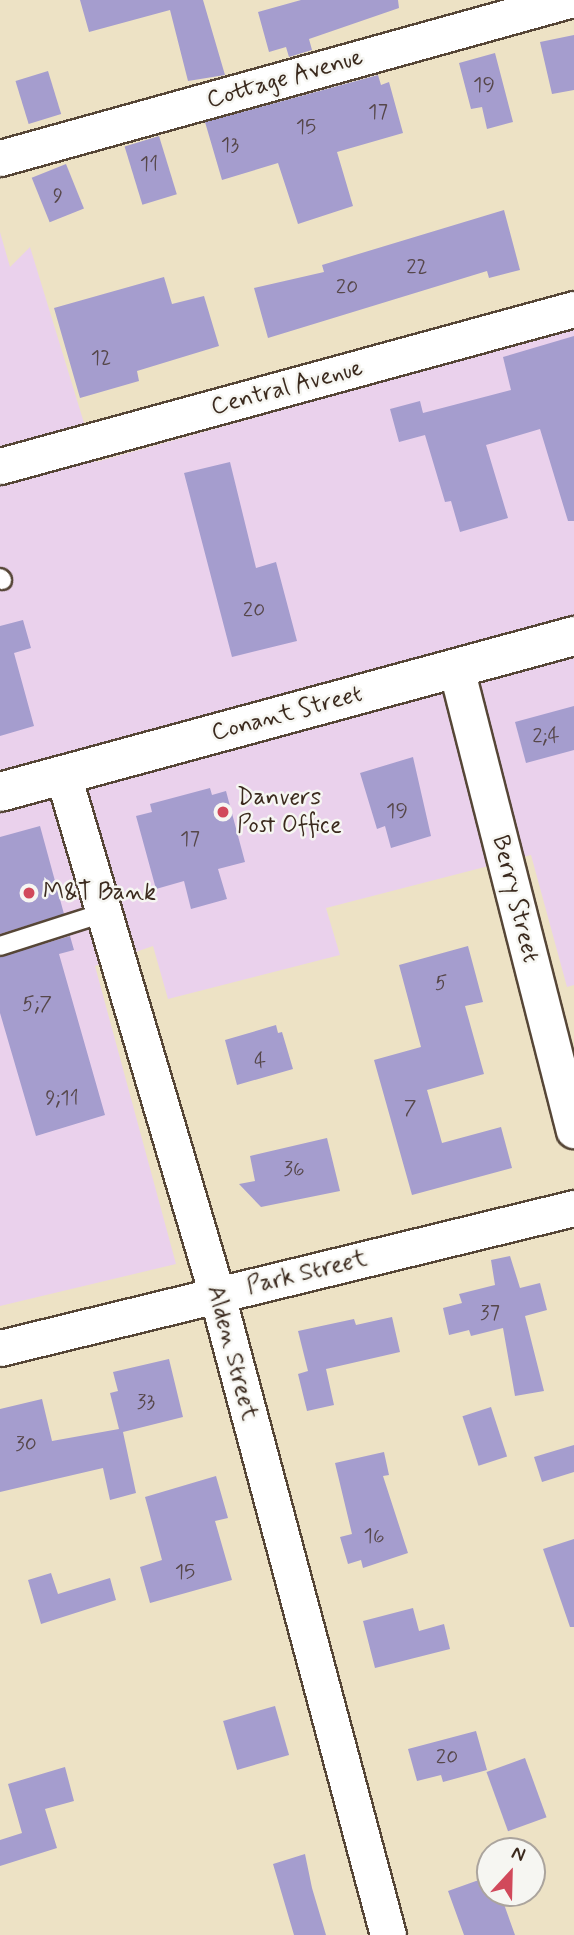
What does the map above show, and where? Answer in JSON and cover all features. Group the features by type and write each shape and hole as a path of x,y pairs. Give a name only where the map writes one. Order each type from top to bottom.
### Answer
{"main road":[{"name":"Conant Street","path":"0,792 574,636"}],"street":[{"name":"Cottage Avenue","path":"0,159 569,0"},
{"name":"Central Avenue","path":"0,467 574,309"},
{"name":"Berry Street","path":"456,668 574,1130"},
{"name":"Alden Street","path":"63,775 106,912 217,1295 388,1935"},
{"name":"Park Street","path":"0,1349 574,1208"}],"lane":[{"path":"0,946 106,912"}],"shaded area":[{"path":"0,232 10,267 30,247 96,462 574,328 574,985 567,987 531,855 326,908 340,955 168,999 153,946 95,966 176,1264 0,1306"}],"building":[{"path":"80,0 203,0 225,75 188,81 170,10 89,32"},
{"path":"301,0 398,0 399,8 309,39 312,50 289,57 286,47 269,52 258,12"},
{"path":"574,35 574,90 552,94 540,42"},
{"path":"495,53 513,122 487,129 482,107 471,109 459,63"},
{"path":"48,71 61,114 29,124 15,81"},
{"path":"378,75 381,85 389,82 403,133 337,152 353,206 298,224 278,163 222,180 205,122"},
{"path":"159,136 177,194 142,205 125,147"},
{"path":"66,164 84,209 50,222 32,178"},
{"path":"504,210 520,270 489,278 487,271 268,338 254,288 324,272 322,265"},
{"path":"164,277 172,304 204,296 219,346 137,371 139,381 80,398 54,308"},
{"path":"574,336 574,521 568,521 540,429 486,445 508,518 460,532 451,501 445,502 425,435 399,442 390,409 420,401 423,413 511,390 503,357"},
{"path":"230,462 256,568 276,562 297,641 232,657 184,473"},
{"path":"23,620 31,648 14,653 34,726 0,736 0,626"},
{"path":"574,706 574,750 526,763 515,722"},
{"path":"413,757 431,836 391,848 385,826 377,829 360,773"},
{"path":"210,788 212,795 226,791 245,862 218,869 227,899 191,909 184,881 156,889 136,816 152,812 150,804"},
{"name":"M&T Bank","path":"40,826 64,914 0,934 0,837"},
{"path":"70,936 74,950 59,954 105,1115 36,1136 0,1013 0,957"},
{"path":"468,946 483,1002 465,1006 484,1074 427,1090 442,1143 501,1127 512,1168 412,1195 374,1060 421,1047 399,965"},
{"path":"276,1025 278,1033 282,1032 293,1069 237,1085 225,1040"},
{"path":"327,1138 340,1191 261,1207 239,1184 255,1181 250,1156"},
{"path":"510,1256 520,1288 540,1283 547,1310 525,1316 544,1391 515,1396 503,1328 471,1336 469,1330 449,1335 443,1308 462,1303 459,1294 495,1285 491,1260"},
{"path":"392,1317 400,1352 326,1369 334,1405 307,1411 298,1374 308,1371 298,1331 354,1319 356,1325"},
{"path":"169,1359 183,1417 123,1432 136,1493 110,1500 103,1468 0,1492 0,1409 42,1399 52,1441 119,1429 110,1393 118,1391 113,1372"},
{"path":"491,1407 507,1456 479,1466 462,1416"},
{"path":"574,1445 574,1472 542,1482 534,1457"},
{"path":"384,1452 389,1475 383,1476 408,1553 363,1568 361,1560 348,1564 340,1537 352,1534 335,1463"},
{"path":"216,1476 228,1518 215,1521 232,1580 150,1603 140,1567 162,1560 145,1497"},
{"path":"574,1539 574,1627 570,1627 543,1549"},
{"path":"51,1573 58,1594 110,1578 116,1600 41,1624 28,1580"},
{"path":"413,1608 419,1631 444,1624 450,1649 375,1668 363,1621"},
{"path":"275,1706 289,1755 237,1770 223,1721"},
{"path":"476,1731 487,1770 443,1782 441,1775 417,1781 408,1749"},
{"path":"525,1758 547,1817 508,1831 486,1772"},
{"path":"65,1767 74,1801 45,1809 57,1848 0,1866 0,1840 22,1833 8,1784"},
{"path":"305,1854 326,1935 294,1935 273,1864"},
{"path":"476,1881 476,1907 505,1907 515,1935 464,1935 448,1891"}],"place":[{"name":"Danvers Post Office","path":"223,812"},
{"name":"M&T Bank","path":"29,893"}]}
